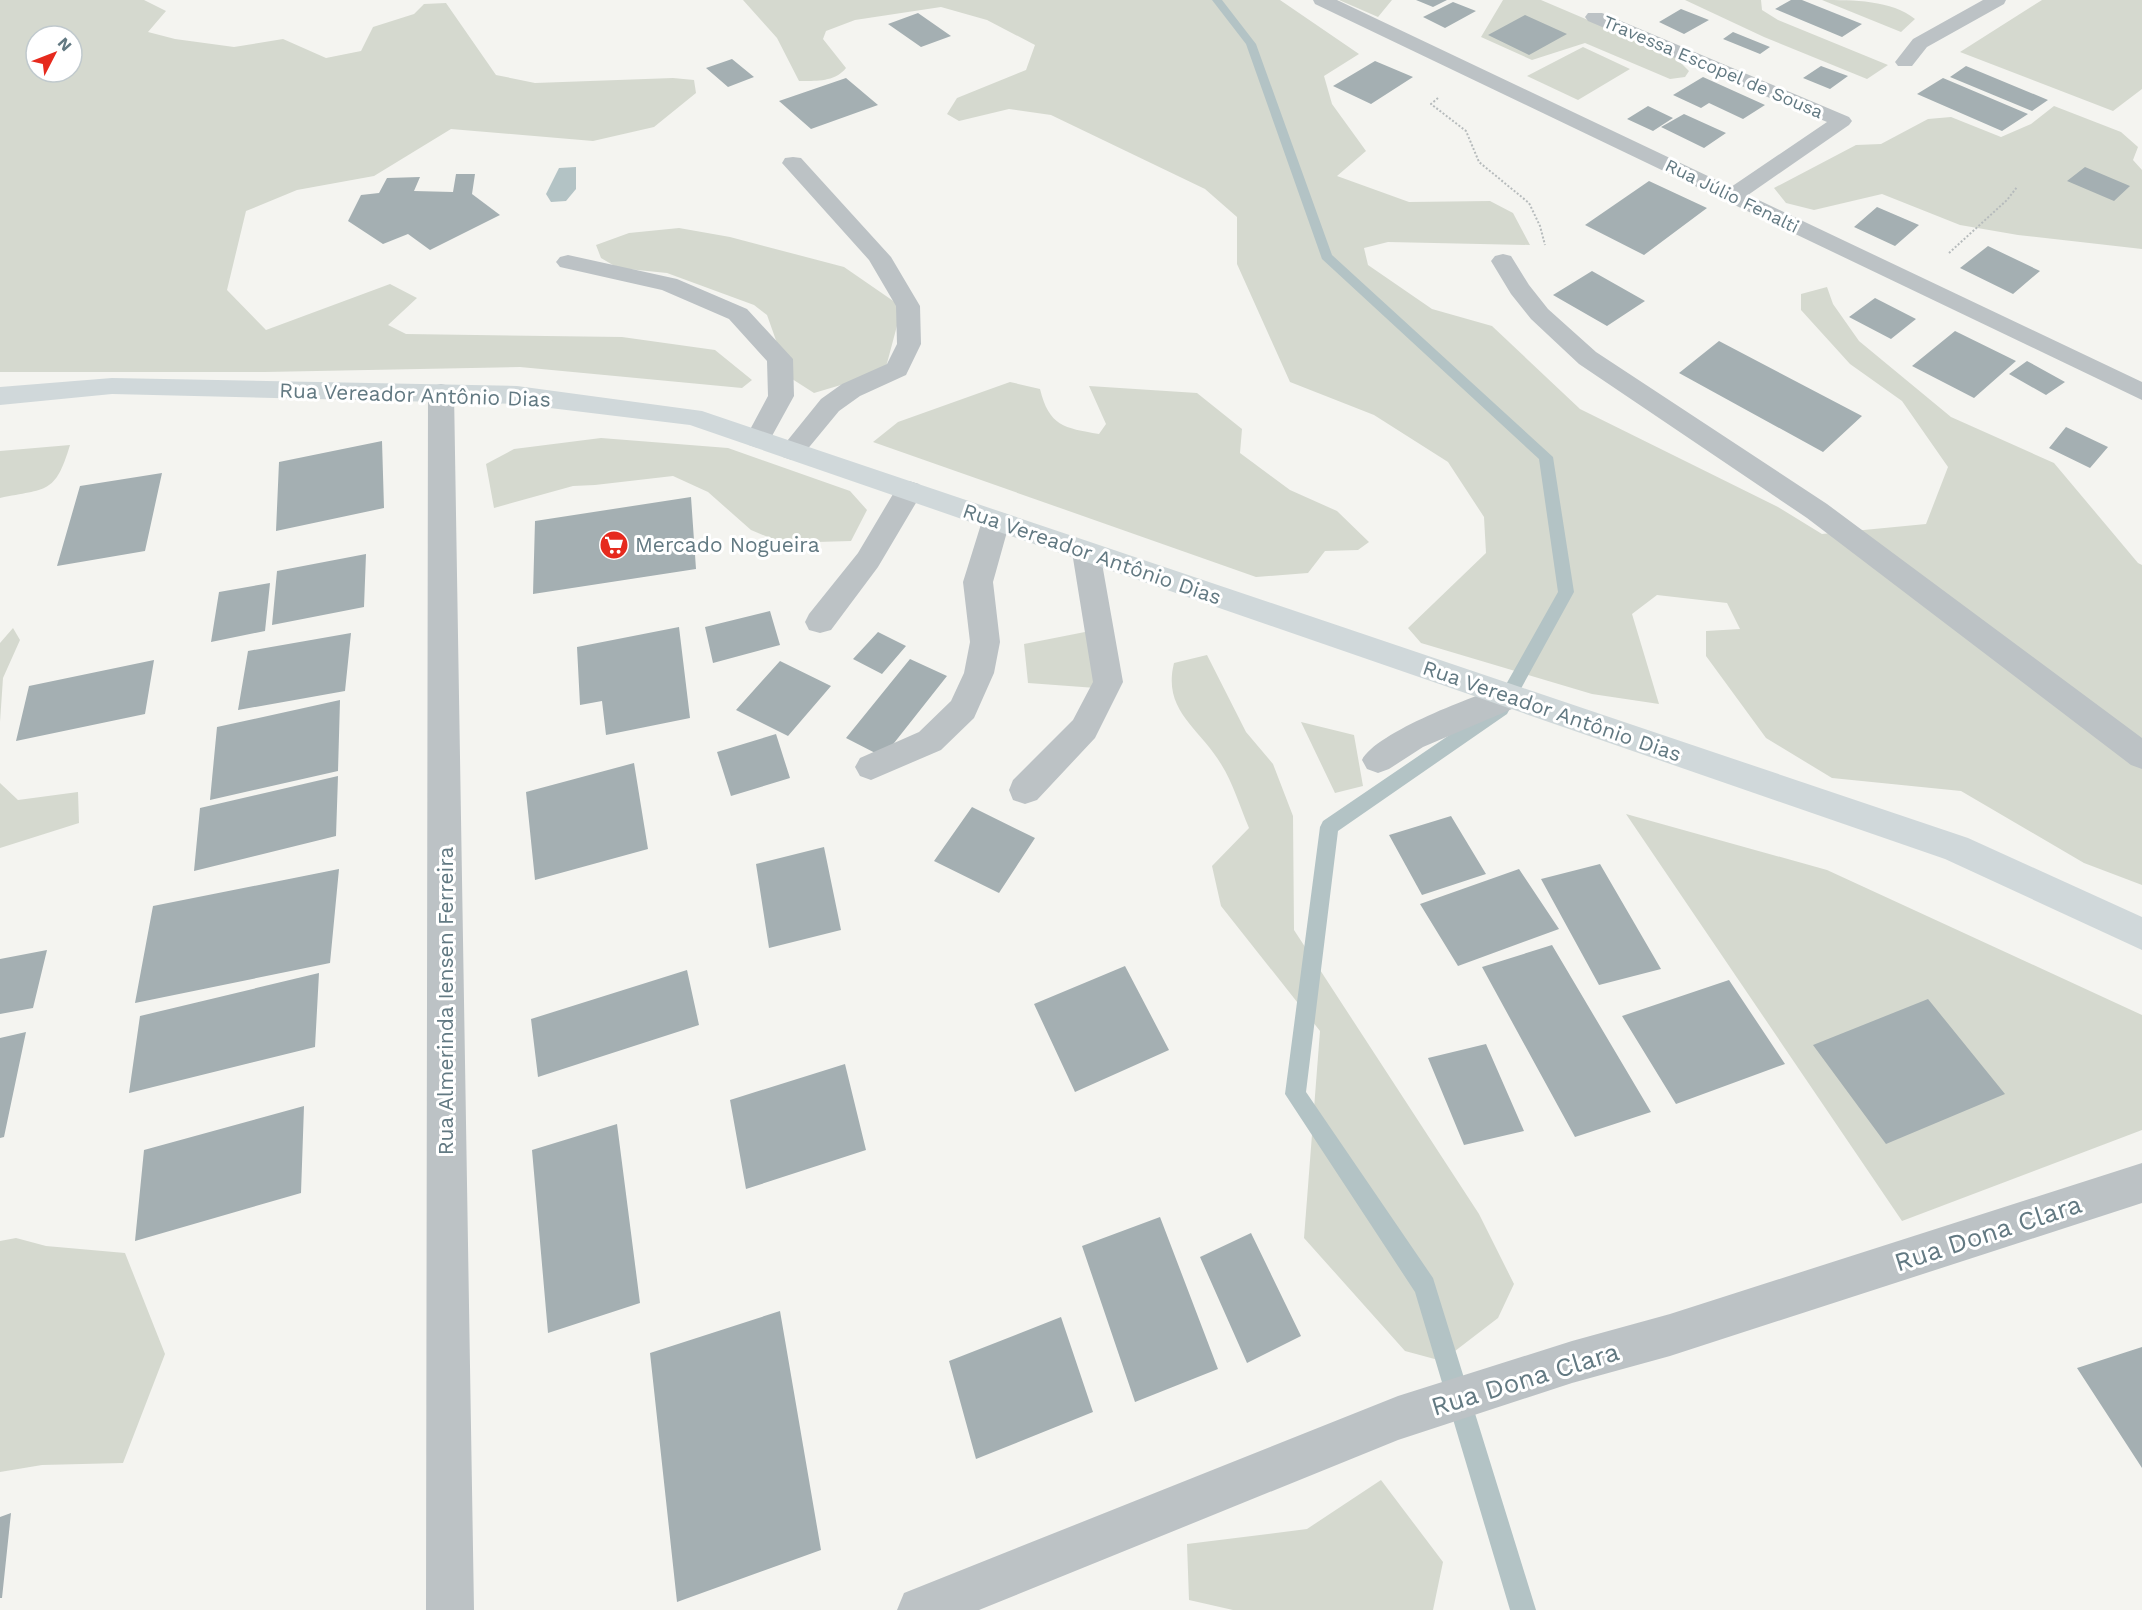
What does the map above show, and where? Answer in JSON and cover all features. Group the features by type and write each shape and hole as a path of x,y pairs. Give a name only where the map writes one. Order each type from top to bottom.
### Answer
{"street":[{"name":"Rua Júlio Fenalti","path":"1322,0 2142,392"},
{"path":"1905,63 1920,43 1997,0"},
{"name":"Travessa Escopel de Sousa","path":"1595,17 1842,121 1732,196"},
{"path":"792,451 830,405 851,390 897,369 909,344 908,306 879,256 793,163"},
{"path":"568,262 669,284 738,314 780,359 781,396 758,439"},
{"path":"1506,269 1552,327 1610,375 1764,474 1834,523 2142,756"},
{"name":"Rua Vereador Antônio Dias","path":"0,396 112,386 517,395 693,417 1956,848 2142,934"},
{"name":"Rua Almerinda Iensen Ferreira","path":"441,393 450,1610"},
{"path":"820,622 868,560 909,491"},
{"path":"872,767 930,741 963,709 979,673 985,642 978,582 996,521"},
{"path":"1025,790 1084,729 1108,682 1086,552"},
{"path":"1378,760 1412,738 1508,697"},
{"name":"Rua Dona Clara","path":"921,1610 1398,1418 1572,1362 1670,1335 2142,1183"}],"path":[{"path":"1471,71 1431,104 1466,131 1479,162 1529,203 1540,226 1548,264 1506,269"},
{"path":"1918,285 1935,270 1955,246 2007,200 2017,187"}],"shaded area":[{"path":"0,0 144,0 166,11 148,32 175,39 234,47 283,39 326,58 361,51 373,27 414,14 424,4 446,3 496,75 535,83 673,78 694,80 696,93 654,127 593,141 451,129 374,176 297,190 246,211 227,290 266,330 390,284 417,298 388,325 406,334 622,337 715,350 752,380 742,388 520,367 265,372 0,372"},
{"path":"743,0 1280,0 1359,54 1324,76 1332,104 1366,151 1337,176 1409,202 1490,201 1513,213 1530,245 1388,242 1364,248 1368,265 1432,309 1492,326 1580,409 1778,507 1822,534 1926,524 1948,467 1902,401 1850,364 1801,310 1801,294 1827,287 1833,304 1859,341 1951,417 2054,463 2142,565 2142,885 2084,863 1961,791 1832,778 1766,738 1706,656 1706,631 1740,629 1727,603 1657,595 1632,614 1659,704 1592,694 1421,643 1408,628 1486,553 1484,517 1448,462 1374,415 1290,382 1237,264 1237,217 1205,189 1051,115 1009,109 959,121 947,114 957,98 1026,70 1035,45 987,20 941,7 855,20 826,31 823,39 846,68 842,73 818,81 799,81 777,38"},
{"path":"1339,0 1392,0 1378,17"},
{"path":"1503,0 1541,0 1675,57 1689,71 1685,77 1670,79 1585,43 1532,60 1481,37"},
{"path":"1685,0 1761,0 1762,10 1778,20 1888,65 1867,79 1764,37"},
{"path":"1822,0 1872,2 1895,8 1915,19 1901,32"},
{"path":"2042,0 2142,0 2142,89 2113,111 1960,52"},
{"path":"1583,47 1630,69 1578,100 1527,76"},
{"path":"2054,106 2121,132 2138,147 2133,160 2142,170 2142,249 2018,235 1960,225 1882,194 1814,210 1786,203 1774,188 1856,145 1881,144 1928,119 1951,117 2001,137 2031,124"},
{"path":"576,167 576,189 566,201 551,202 546,194 559,168"},
{"path":"679,228 730,237 844,267 902,307 886,367 861,379 814,393 789,377 767,315 754,305 667,273 618,268 601,258 596,245 629,233"},
{"path":"1010,382 1040,389 1048,411 1060,423 1076,430 1099,434 1106,424 1089,386 1197,393 1242,429 1240,453 1290,490 1337,511 1369,542 1358,550 1325,551 1308,573 1256,577 873,442 898,422"},
{"path":"601,438 728,448 850,491 867,510 851,541 782,543 751,530 708,492 673,476 573,486 494,508 486,464 514,449"},
{"path":"70,445 59,473 47,487 0,498 0,451"},
{"path":"13,628 20,640 3,678 0,722 0,643"},
{"path":"1090,631 1096,688 1028,683 1024,644"},
{"path":"1207,655 1246,732 1273,764 1293,816 1294,930 1479,1214 1514,1284 1498,1318 1442,1361 1405,1351 1304,1238 1320,1031 1221,906 1212,866 1249,828 1221,764 1178,707 1173,694 1172,680 1174,663"},
{"path":"1301,722 1354,735 1363,786 1335,793"},
{"path":"0,783 18,800 78,792 79,823 0,848"},
{"path":"1626,814 1827,870 2142,1015 2142,1130 1902,1221"},
{"path":"16,1238 46,1246 125,1253 165,1354 123,1463 42,1465 0,1472 0,1241"},
{"path":"1381,1480 1443,1562 1433,1610 1233,1610 1189,1600 1187,1544 1307,1529"}],"building":[{"path":"1416,0 1447,0 1433,7"},
{"path":"1791,0 1802,0 1862,24 1842,37 1775,9"},
{"path":"1453,2 1476,11 1445,28 1423,17"},
{"path":"1681,9 1709,20 1684,34 1659,22"},
{"path":"918,13 951,36 921,47 888,24"},
{"path":"1525,15 1567,34 1529,55 1488,35"},
{"path":"1733,32 1770,47 1760,54 1723,39"},
{"path":"732,59 754,77 728,87 706,68"},
{"path":"1375,61 1413,77 1371,104 1333,86"},
{"path":"1821,66 1848,76 1830,89 1803,78"},
{"path":"1966,66 2048,100 2032,111 1950,77"},
{"path":"1703,77 1765,105 1743,119 1709,103 1701,108 1673,95"},
{"path":"846,78 878,105 811,129 779,101"},
{"path":"1943,78 2028,114 2002,131 1917,94"},
{"path":"1648,106 1673,118 1653,131 1627,119"},
{"path":"1684,114 1726,133 1704,148 1661,127"},
{"path":"2085,167 2130,186 2114,201 2067,181"},
{"path":"456,174 475,174 472,194 500,215 430,250 408,234 383,244 348,221 361,195 379,193 387,178 420,177 414,191 453,192"},
{"path":"1649,181 1707,208 1644,255 1585,225"},
{"path":"1877,207 1919,225 1895,246 1854,227"},
{"path":"1988,246 2040,271 2013,294 1960,268"},
{"path":"1592,271 1645,301 1607,326 1553,295"},
{"path":"1875,298 1916,319 1891,339 1849,317"},
{"path":"1955,331 2016,361 1974,398 1912,366"},
{"path":"1719,341 1862,416 1823,452 1679,373"},
{"path":"2027,361 2065,382 2046,395 2009,374"},
{"path":"2066,427 2108,447 2090,468 2049,448"},
{"path":"382,441 384,508 276,531 279,462"},
{"path":"162,473 145,551 57,566 80,486"},
{"name":"Mercado Nogueira","path":"691,497 696,569 533,594 535,521"},
{"path":"366,554 364,607 272,625 277,571"},
{"path":"270,583 265,631 211,642 219,592"},
{"path":"770,611 780,645 713,663 705,627"},
{"path":"679,627 690,718 606,735 602,701 580,705 577,647"},
{"path":"878,632 906,646 882,674 853,659"},
{"path":"351,633 345,691 238,710 248,651"},
{"path":"910,659 947,676 883,757 846,738"},
{"path":"154,660 145,714 16,741 29,686"},
{"path":"780,661 831,686 788,736 736,710"},
{"path":"340,700 338,771 210,800 217,727"},
{"path":"776,734 790,778 731,796 717,752"},
{"path":"634,763 648,849 535,880 526,792"},
{"path":"338,776 336,836 194,871 200,808"},
{"path":"972,807 1035,838 999,893 934,861"},
{"path":"1451,816 1486,874 1422,895 1389,835"},
{"path":"824,847 841,930 769,948 756,864"},
{"path":"1600,864 1661,969 1599,985 1541,879"},
{"path":"339,869 330,963 135,1003 153,906"},
{"path":"1519,869 1559,929 1458,966 1420,904"},
{"path":"1552,945 1651,1112 1575,1137 1482,967"},
{"path":"47,950 33,1008 0,1014 0,959"},
{"path":"1125,966 1169,1050 1075,1092 1034,1004"},
{"path":"687,970 699,1025 538,1077 531,1019"},
{"path":"319,973 315,1047 129,1093 140,1016"},
{"path":"1729,980 1785,1064 1676,1104 1622,1016"},
{"path":"1928,999 2005,1094 1886,1144 1813,1045"},
{"path":"26,1032 4,1137 0,1138 0,1038"},
{"path":"1486,1044 1524,1131 1464,1145 1428,1058"},
{"path":"845,1064 866,1150 746,1189 730,1100"},
{"path":"304,1106 301,1193 135,1241 144,1150"},
{"path":"617,1124 640,1303 548,1333 532,1150"},
{"path":"1160,1217 1218,1369 1135,1402 1082,1246"},
{"path":"1251,1233 1301,1336 1247,1363 1200,1257"},
{"path":"780,1311 821,1550 677,1602 650,1353"},
{"path":"1061,1317 1093,1412 976,1459 949,1361"},
{"path":"2142,1347 2142,1468 2077,1368"},
{"path":"11,1513 2,1598 0,1598 0,1517"}],"waterway":[{"path":"1217,0 1251,44 1326,256 1546,457 1566,592 1501,709 1329,827 1295,1094 1425,1286 1523,1610"}],"place":[{"name":"Mercado Nogueira","path":"614,545"}]}
